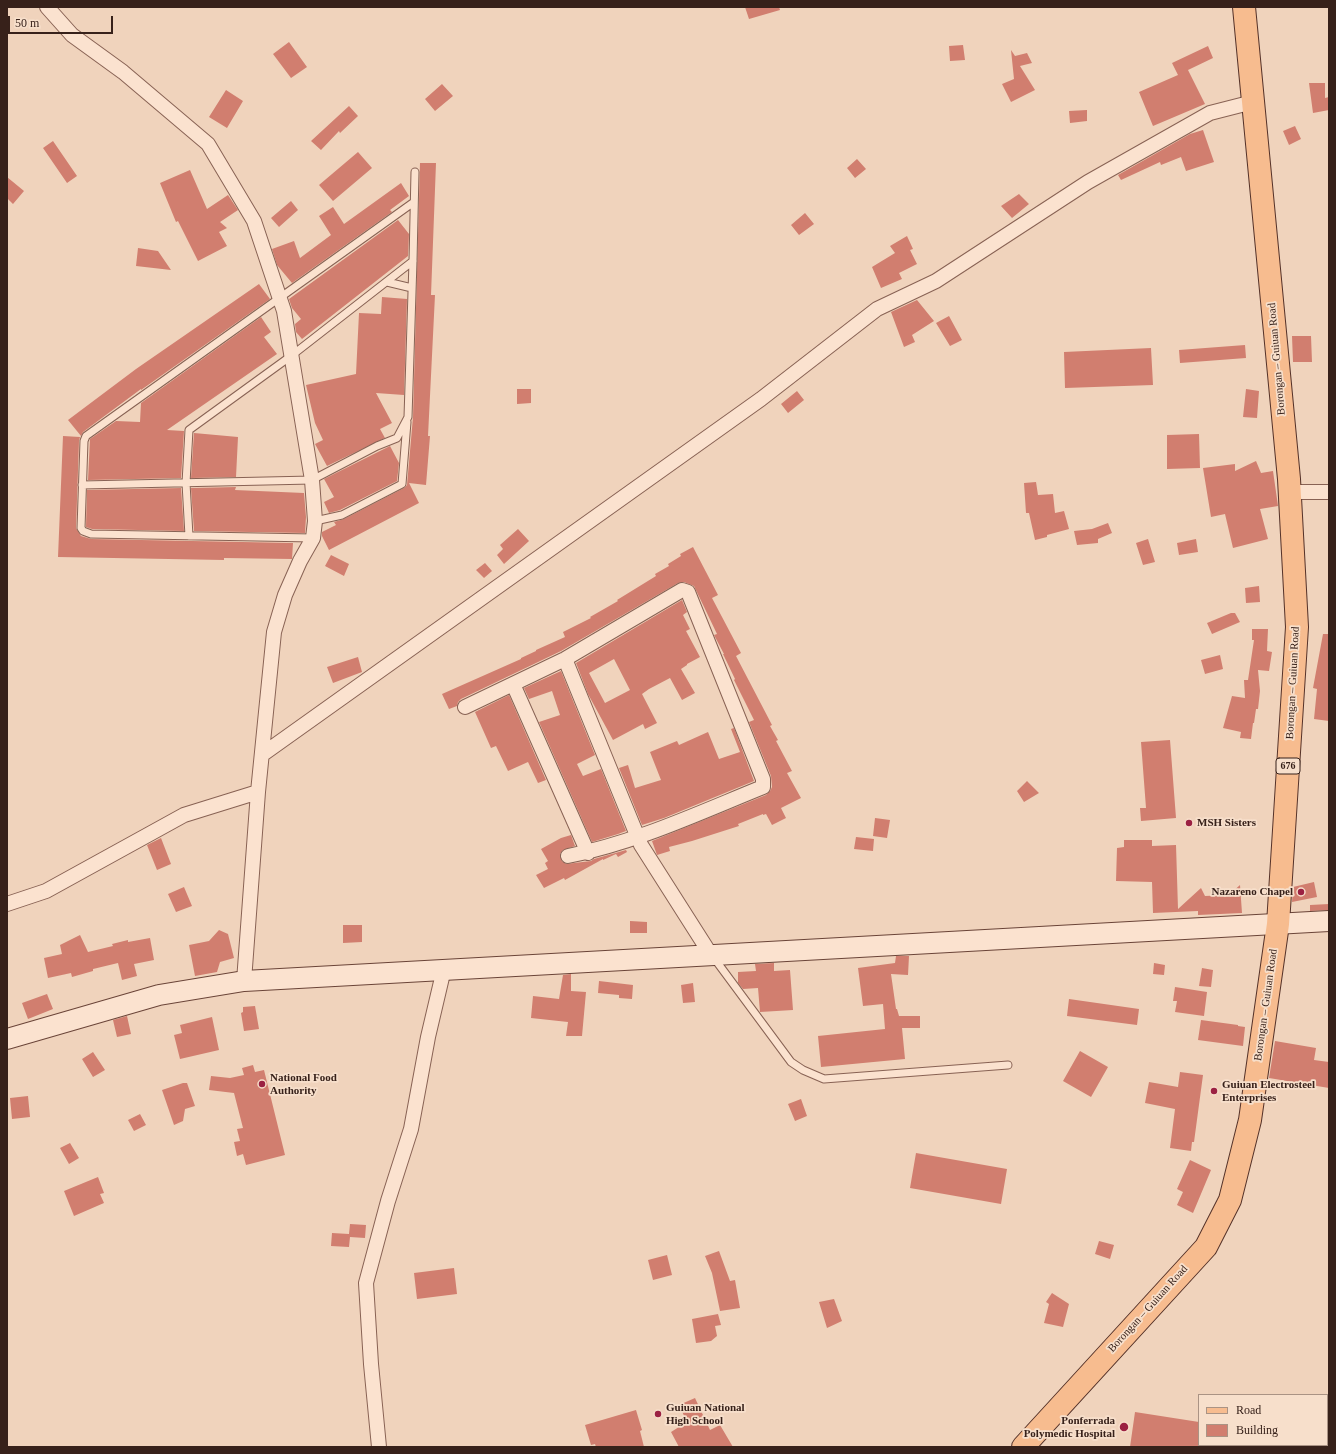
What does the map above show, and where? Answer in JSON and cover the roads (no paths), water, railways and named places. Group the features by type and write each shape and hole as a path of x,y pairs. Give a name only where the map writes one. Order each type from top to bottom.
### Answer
{"main road":[{"name":"Borongan – Guiuan Road","path":"1023,1447 1206,1247 1230,1200 1250,1120 1278,924 1297,627 1290,492 1244,7"}],"street":[{"path":"47,7 72,35 123,72 208,144 254,221 284,311 312,480 315,521 313,538 300,561 285,595 274,632 258,792 244,981"},
{"path":"263,754 760,399 877,309 936,281 1088,182 1210,113 1253,102"},
{"path":"1290,492 1329,492"},
{"path":"465,707 564,659 682,590 688,592 763,779 764,787 638,837 588,853 568,856"},
{"path":"564,659 641,845 711,955"},
{"path":"513,684 588,853"},
{"path":"7,904 46,891 184,815 258,792"},
{"path":"7,1039 160,995 244,981 1329,921"},
{"path":"379,1447 366,1282 388,1201 411,1129 428,1037 444,969"}],"lane":[{"path":"315,521 342,514 402,484 408,417 415,172"},
{"path":"313,538 91,534 83,531 81,528 84,441 86,436 414,202"},
{"path":"189,536 186,483 189,430 291,356 413,261"},
{"path":"387,282 412,288"},
{"path":"82,485 312,480 377,446 398,438 408,417"},
{"path":"711,955 791,1062 803,1070 824,1078 1008,1065"}],"place":[{"name":"MSH Sisters","path":"1189,823"},
{"name":"Nazareno Chapel","path":"1301,892"},
{"name":"National Food Authority","path":"262,1084"},
{"name":"Guiuan Electrosteel Enterprises","path":"1214,1091"},
{"name":"Guiuan National High School","path":"658,1414"},
{"name":"Ponferrada Polymedic Hospital","path":"1124,1427"}]}
